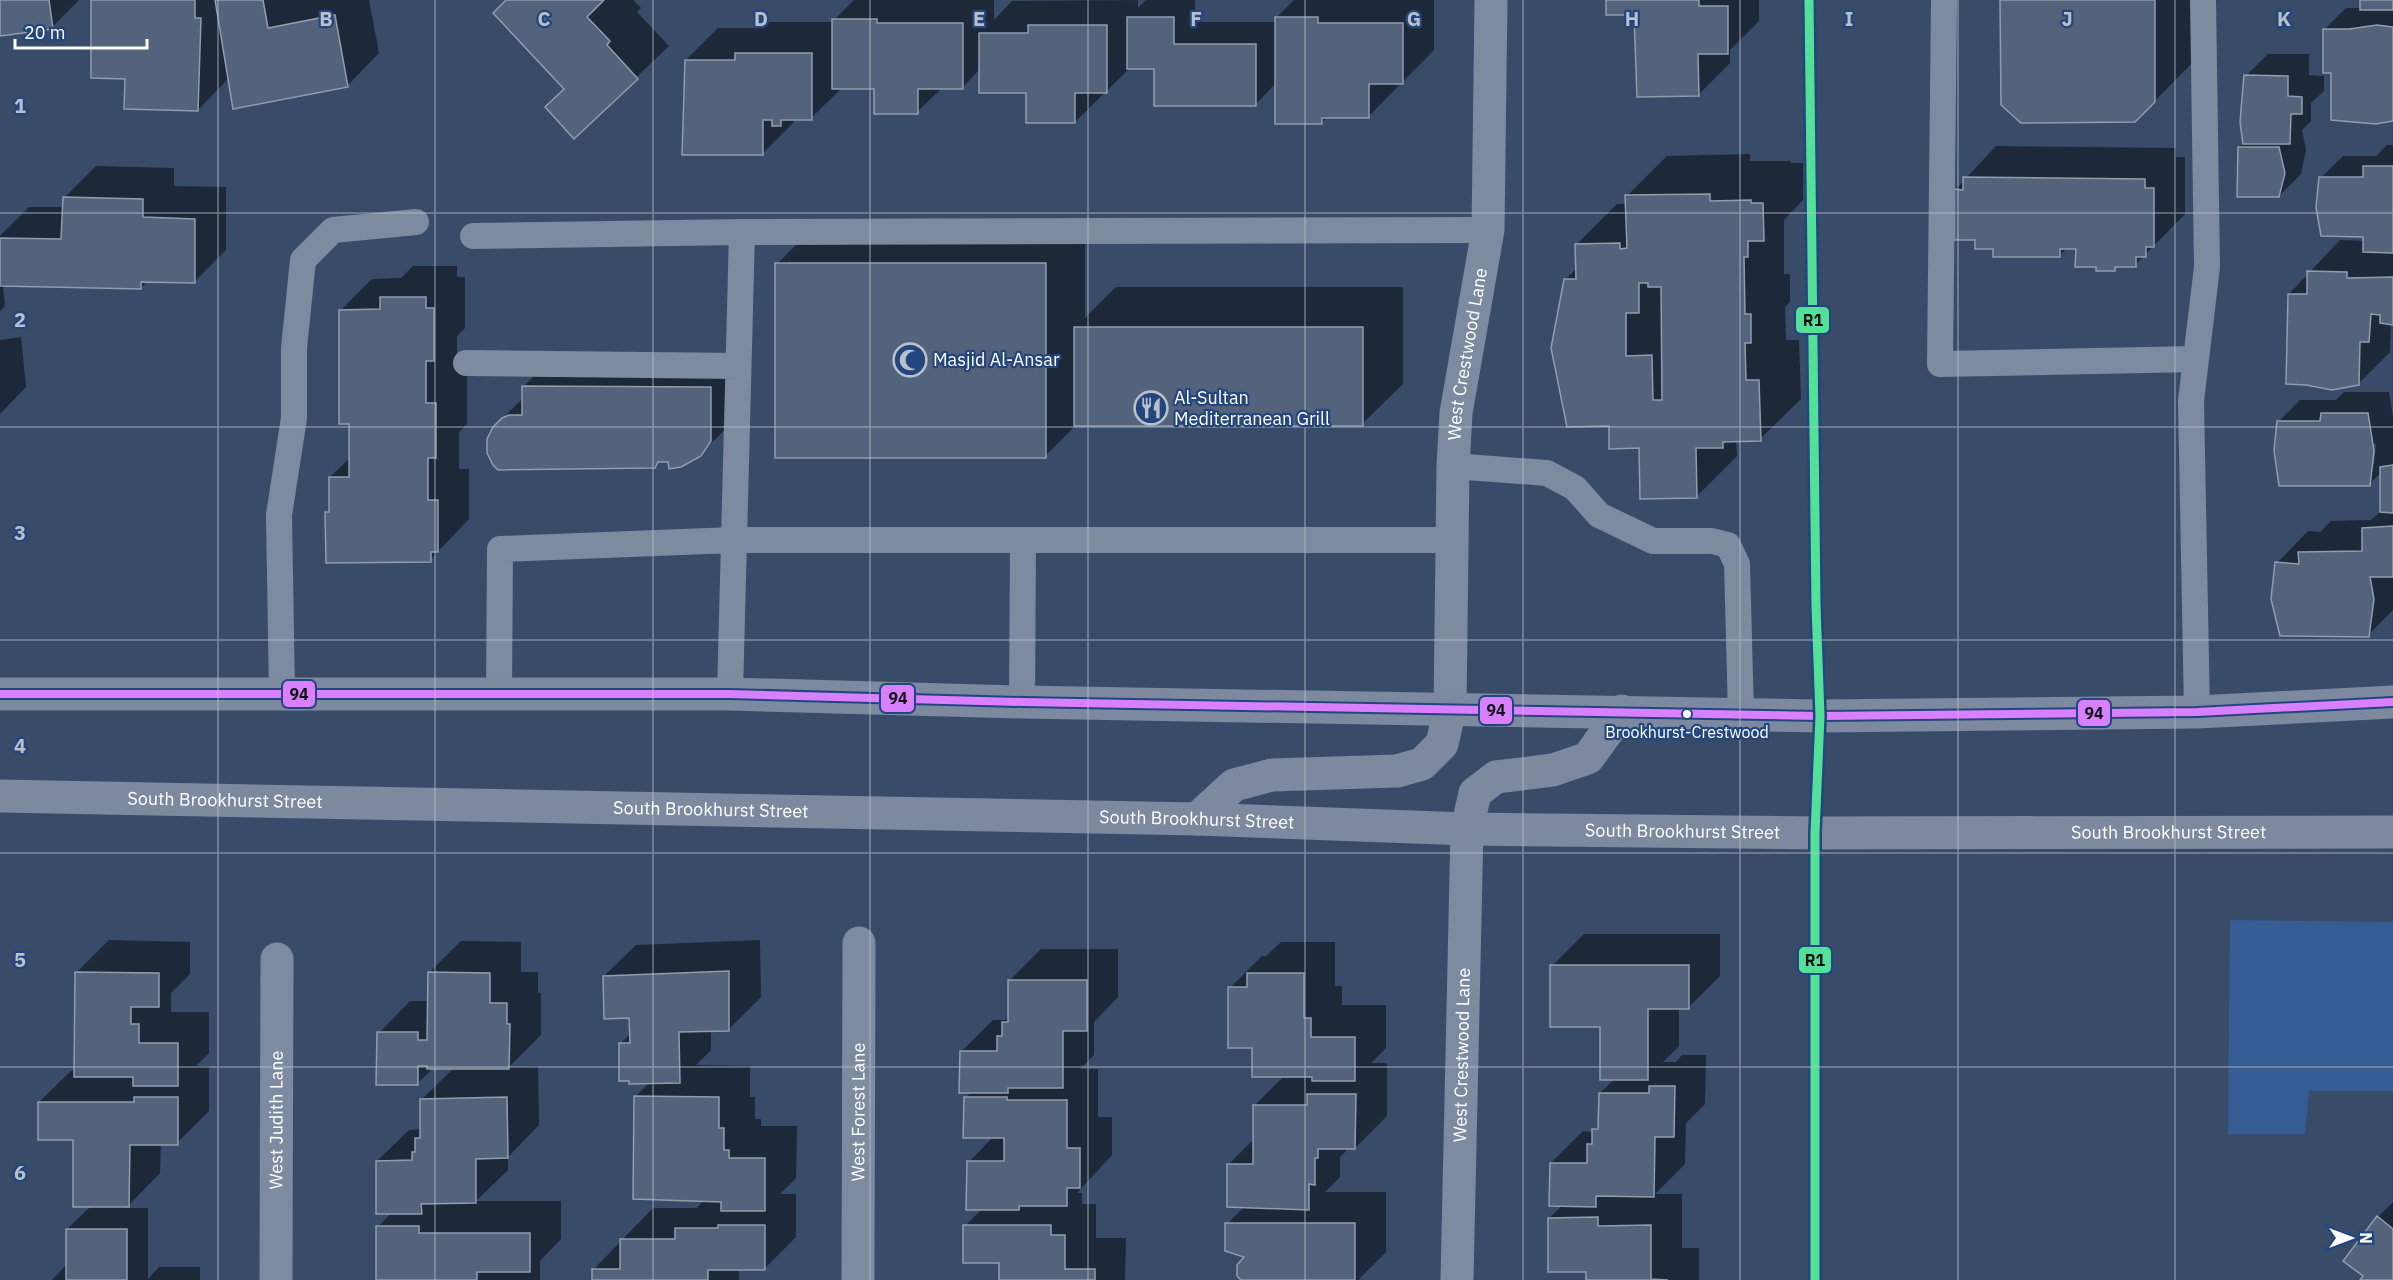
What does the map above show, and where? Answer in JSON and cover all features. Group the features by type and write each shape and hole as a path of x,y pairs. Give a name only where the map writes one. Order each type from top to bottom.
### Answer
{"main road":[{"path":"0,694 730,694 1022,702 1622,711 1741,715 2197,712 2393,702"},
{"path":"1197,819 1234,786 1272,775 1397,771 1422,764 1442,744 1450,709"},
{"path":"1467,829 1475,794 1496,777 1553,770 1588,758 1622,711"},
{"name":"South Brookhurst Street","path":"0,796 1197,819 1467,829 1815,833 2393,832"}],"street":[{"name":"West Crestwood Lane","path":"1450,709 1453,465 1456,413 1488,230 1491,0"},
{"name":"West Crestwood Lane","path":"1457,1280 1467,829"},
{"name":"West Forest Lane","path":"858,1280 859,943"},
{"name":"West Judith Lane","path":"276,1280 277,959"}],"lane":[{"path":"1944,0 1940,364 2196,359"},
{"path":"2197,712 2191,401 2207,267 2204,0"},
{"path":"282,694 279,515 294,418 294,348 303,260 333,230 416,222"},
{"path":"473,236 742,232 1488,230"},
{"path":"730,694 742,232"},
{"path":"466,363 738,366"},
{"path":"1453,465 1547,473 1575,488 1599,515 1653,541 1712,541 1728,545 1737,564 1741,715"},
{"path":"499,694 500,549 734,540 1453,540"},
{"path":"1022,702 1023,541"}],"shaded area":[{"path":"2230,920 2393,922 2393,1091 2309,1091 2305,1134 2228,1134"}],"building":[{"path":"0,0 49,0 53,29 0,36"},
{"path":"91,0 195,0 195,18 201,18 198,111 124,109 125,79 91,78"},
{"path":"215,0 263,0 268,28 335,15 348,87 233,109"},
{"path":"506,0 604,0 587,17 610,41 607,45 638,79 574,139 545,107 564,89 493,13"},
{"path":"1606,0 1699,0 1699,6 1728,6 1728,54 1698,54 1699,96 1637,97 1634,15 1606,15"},
{"path":"2000,0 2155,0 2155,102 2135,122 2021,123 2001,105"},
{"path":"2360,0 2393,0 2393,10 2360,10"},
{"path":"1127,17 1174,17 1174,44 1256,44 1256,106 1154,106 1154,69 1127,69"},
{"path":"1275,17 1318,17 1318,23 1403,23 1403,84 1369,84 1369,118 1322,118 1322,124 1275,124"},
{"path":"832,19 877,19 877,23 963,23 963,89 918,89 918,114 874,114 874,89 832,89"},
{"path":"1028,25 1107,25 1107,93 1075,93 1075,123 1026,123 1026,93 979,93 979,33 1028,33"},
{"path":"2377,25 2393,27 2393,121 2376,124 2331,120 2331,73 2323,73 2323,29 2349,29"},
{"path":"735,53 812,53 812,120 781,120 781,126 772,126 772,120 763,120 763,155 682,155 685,60 735,60"},
{"path":"2244,75 2288,76 2288,96 2302,97 2302,114 2291,114 2290,144 2243,144 2240,122"},
{"path":"2238,147 2279,147 2285,173 2279,197 2237,197"},
{"path":"2363,166 2393,166 2393,253 2363,252 2363,237 2321,236 2316,207 2319,177 2363,177"},
{"path":"1963,177 2145,179 2145,188 2154,188 2154,247 2146,247 2146,257 2136,257 2136,267 2115,267 2115,271 2096,271 2096,267 2075,267 2076,249 2060,249 2060,257 1993,257 1993,249 1975,249 1975,240 1954,240 1954,189 1963,190"},
{"path":"1710,194 1710,201 1751,200 1751,203 1763,203 1764,241 1748,241 1748,257 1744,257 1745,314 1751,314 1751,343 1745,343 1746,380 1759,380 1761,441 1723,442 1723,448 1696,448 1697,498 1640,499 1639,448 1609,449 1609,426 1567,427 1551,348 1564,279 1576,279 1575,244 1620,243 1620,249 1627,248 1625,195","holes":["1639,283 1648,283 1648,287 1661,287 1662,400 1653,400 1652,355 1626,356 1626,313 1639,313"]},
{"path":"63,197 143,199 143,217 195,219 195,283 141,282 141,289 0,286 0,238 61,239"},
{"name":"Masjid Al-Ansar","path":"775,263 1046,263 1046,458 775,458"},
{"path":"2307,271 2347,272 2347,278 2393,277 2393,325 2380,323 2380,315 2371,314 2369,342 2360,342 2359,385 2332,390 2286,384 2288,294 2307,294"},
{"path":"380,297 426,297 426,308 434,308 434,361 426,361 426,403 436,403 436,458 428,458 428,500 438,500 438,552 431,552 431,562 326,563 325,512 329,512 329,477 349,477 349,424 339,424 339,310 380,309"},
{"path":"1074,327 1363,327 1363,426 1074,426"},
{"path":"522,386 711,387 711,441 701,456 681,467 669,469 668,462 658,462 655,468 498,470 487,453 487,439 493,427 502,418 509,415 522,415"},
{"path":"2321,413 2368,413 2374,451 2370,486 2279,486 2274,450 2277,421 2320,421"},
{"path":"2393,465 2393,513 2380,512 2380,467"},
{"path":"2393,526 2393,577 2370,577 2374,599 2369,637 2280,636 2271,599 2275,562 2299,564 2298,552 2362,551 2362,528"},
{"path":"1550,965 1689,965 1689,1009 1648,1009 1648,1080 1600,1080 1600,1027 1550,1027"},
{"path":"729,971 729,1031 679,1032 680,1083 629,1084 629,1081 619,1081 619,1043 630,1043 629,1018 604,1019 603,976"},
{"path":"75,972 159,973 159,1007 131,1007 131,1024 139,1024 139,1043 178,1043 178,1086 133,1086 133,1077 74,1077"},
{"path":"428,972 490,973 490,1003 507,1003 507,1024 510,1024 509,1069 427,1069 427,1066 418,1066 418,1085 376,1085 377,1032 418,1032 418,1040 427,1040"},
{"path":"1247,973 1304,973 1304,1018 1311,1018 1311,1037 1355,1037 1355,1081 1312,1081 1312,1077 1252,1077 1252,1048 1228,1048 1228,987 1247,987"},
{"path":"1008,980 1087,980 1087,1031 1063,1031 1063,1088 1008,1088 1008,1093 959,1093 960,1051 997,1051 997,1036 1002,1036 1002,1022 1008,1022"},
{"path":"1649,1086 1675,1086 1674,1137 1655,1137 1654,1197 1596,1196 1596,1207 1549,1206 1550,1163 1587,1163 1587,1144 1592,1144 1592,1129 1598,1129 1599,1093 1649,1093"},
{"path":"1307,1094 1356,1094 1355,1149 1318,1149 1318,1158 1315,1158 1315,1185 1309,1184 1309,1210 1227,1207 1227,1164 1253,1164 1253,1105 1307,1105"},
{"path":"634,1096 719,1097 719,1128 724,1128 724,1150 729,1150 729,1158 765,1158 765,1211 721,1211 721,1202 633,1199"},
{"path":"134,1097 178,1097 178,1145 130,1145 129,1207 73,1207 73,1140 38,1140 38,1102 134,1102"},
{"path":"507,1097 508,1158 476,1159 476,1203 421,1204 422,1214 376,1214 376,1161 412,1160 412,1152 415,1152 415,1138 420,1138 420,1099"},
{"path":"964,1097 1067,1100 1067,1148 1080,1148 1080,1188 1067,1188 1067,1206 1019,1206 1019,1210 966,1210 967,1161 1004,1161 1004,1138 963,1138"},
{"path":"2377,1216 2393,1229 2393,1280 2360,1280 2363,1276 2343,1261"},
{"path":"1598,1217 1598,1226 1651,1225 1651,1279 1668,1280 1586,1280 1586,1272 1548,1272 1548,1218"},
{"path":"1225,1223 1355,1223 1355,1280 1241,1280 1237,1276 1237,1265 1244,1257 1225,1251"},
{"path":"718,1225 765,1225 765,1270 708,1270 708,1280 592,1280 592,1269 620,1269 620,1239 675,1239 675,1228 718,1228"},
{"path":"963,1225 1051,1225 1051,1235 1065,1235 1065,1269 1095,1269 1095,1280 999,1280 999,1263 963,1263"},
{"path":"376,1226 419,1226 419,1233 530,1233 530,1272 477,1272 477,1280 376,1280"},
{"path":"66,1229 127,1229 127,1280 66,1280"}],"transit line":[{"name":"R1","path":"1809,0 1816,606 1820,716 1815,833 1815,1280"},
{"name":"94","path":"0,694 730,694 1022,702 1820,716 2197,712 2393,702"}],"place":[{"name":"Masjid Al-Ansar","path":"910,360"},
{"name":"Al-Sultan Mediterranean Grill","path":"1151,408"},
{"name":"Brookhurst-Crestwood","path":"1687,714"}]}
